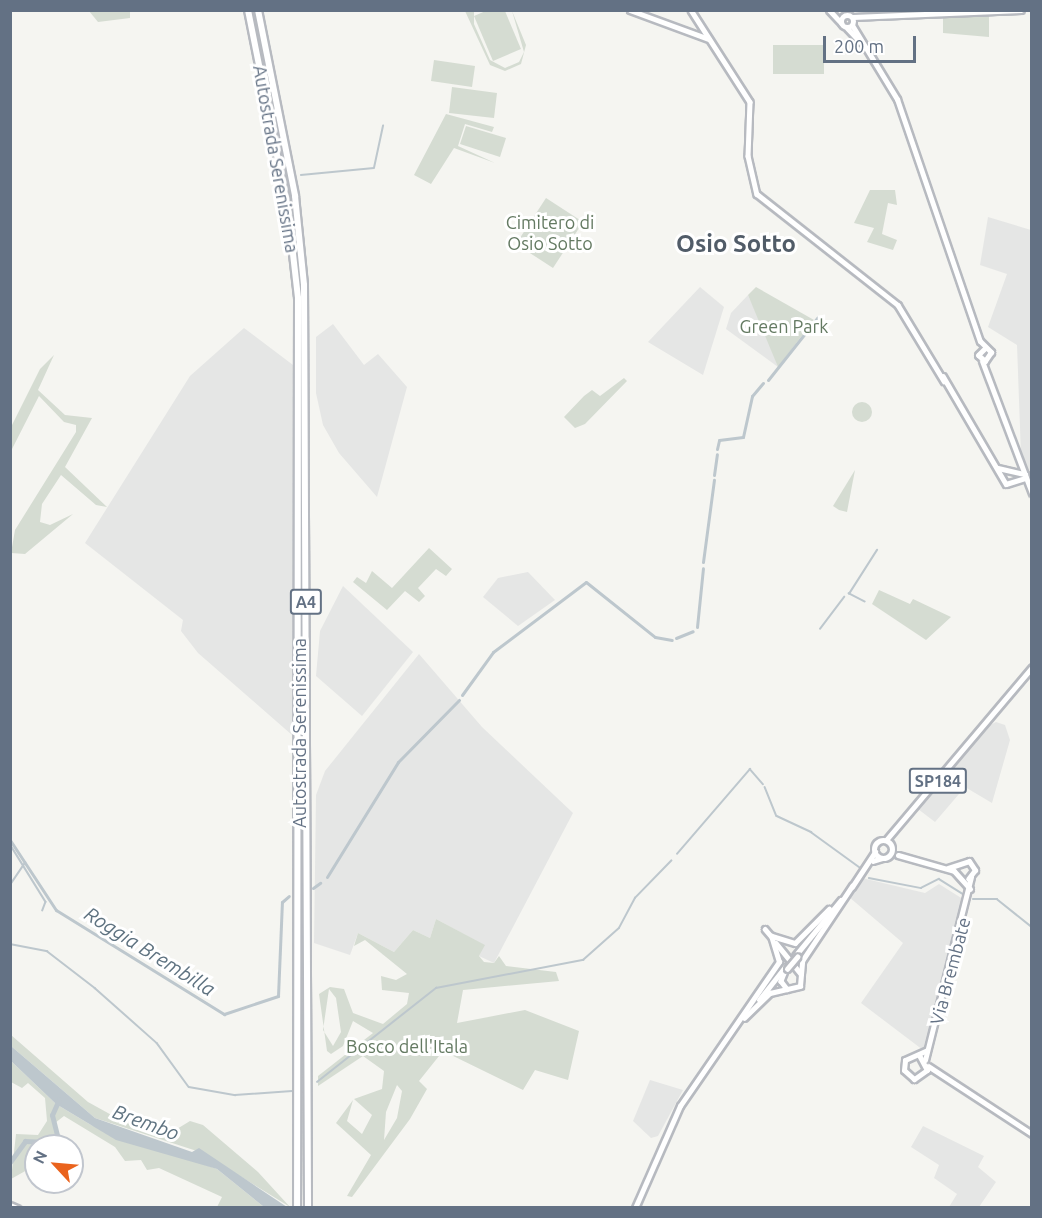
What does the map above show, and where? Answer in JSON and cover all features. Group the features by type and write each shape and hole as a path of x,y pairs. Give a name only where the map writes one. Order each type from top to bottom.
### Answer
{"highway":[{"name":"Autostrada Serenissima","path":"248,10 288,210 298,298 297,1208"},
{"name":"Autostrada Serenissima","path":"258,10 295,196 304,285 308,1208"}],"main road":[{"path":"830,10 844,16 851,23 894,91 980,341 991,358 996,388"},
{"path":"830,10 841,23 851,23"},
{"path":"841,23 844,16"},
{"path":"980,341 978,353 996,388 1031,491"},
{"path":"978,353 985,348"},
{"path":"981,360 991,358"},
{"name":"SP184","path":"874,852 876,842 893,836 1032,667"},
{"path":"889,855 893,836"},
{"path":"886,840 898,855"},
{"path":"874,852 882,858 898,855 948,868 957,873 971,890"},
{"path":"948,868 972,863 971,877 963,879"},
{"path":"957,873 958,865"},
{"name":"Via Brembate","path":"927,1063 927,1050 971,890 971,877"},
{"name":"Via Brembate","path":"919,1055 927,1050"},
{"path":"937,1075 925,1075 914,1079 904,1070 909,1057 919,1055 937,1075 1032,1134"},
{"path":"925,1075 927,1063"}],"street":[{"path":"630,10 710,39"},
{"path":"691,10 750,102 748,156 757,194 807,238 898,305 1006,484 1021,483 1031,491"},
{"path":"851,23 861,17 1022,10"},
{"path":"1017,471 1019,454"},
{"path":"996,466 1009,474 1017,471 1026,476 1021,483"},
{"path":"873,861 874,852"},
{"path":"742,1020 873,861 882,858"},
{"path":"787,956 795,943 852,886"},
{"path":"742,1020 770,993 800,986 804,957 852,886"},
{"path":"765,928 802,976"},
{"path":"771,936 795,943"},
{"path":"635,1208 677,1110 742,1020 779,962 771,936"},
{"path":"786,968 781,981 790,990"},
{"path":"10,1205 17,1208"}],"shaded area":[{"path":"988,217 1031,230 1031,480 1021,455 1017,345 988,327 1007,274 980,265"},
{"path":"700,287 724,307 703,375 648,342"},
{"path":"748,295 778,367 726,329 731,313"},
{"path":"333,324 364,365 378,354 407,387 377,497 339,453 323,425 316,393 316,337"},
{"path":"244,328 293,365 292,735 198,653 181,631 183,620 85,543 190,376"},
{"path":"528,572 555,600 518,626 483,597 498,578"},
{"path":"343,586 413,652 362,716 316,676 320,631"},
{"path":"419,654 482,727 573,813 494,963 479,956 484,945 436,919 430,938 413,930 394,952 358,933 350,955 314,943 316,795 325,771"},
{"path":"996,722 1005,725 1010,740 992,803 965,787 935,822 918,809 985,728"},
{"path":"862,878 925,893 939,884 966,901 923,1050 861,1003 903,943 849,897"},
{"path":"11,1046 95,1118 192,1152 199,1148 287,1207 264,1207 217,1169 116,1140 56,1104 11,1061"},
{"path":"650,1080 683,1090 658,1136 651,1138 633,1121"},
{"path":"923,1126 984,1156 978,1167 996,1182 979,1207 949,1207 957,1194 934,1178 939,1165 911,1147"}],"green space":[{"path":"488,10 505,11 521,49 493,61 474,16"},
{"path":"89,11 130,11 130,18 98,22"},
{"path":"465,11 474,11 474,24 490,60 505,68 519,62 524,52 512,11 526,45 521,64 505,71 490,65"},
{"path":"989,14 989,37 943,33 943,15"},
{"path":"773,45 824,45 824,74 773,74"},
{"path":"434,60 475,66 472,87 431,81"},
{"path":"452,87 497,93 494,118 449,113"},
{"path":"446,114 494,127 492,132 465,124 458,146 495,163 454,148 431,184 414,175"},
{"path":"466,126 506,138 500,157 460,144"},
{"path":"870,190 895,190 897,205 888,203 882,234 897,240 893,250 867,242 874,228 854,223"},
{"name":"Cimitero di Osio Sotto","path":"546,198 583,222 553,268 516,244"},
{"name":"Green Park","path":"756,287 814,320 778,367 748,295"},
{"path":"54,355 38,390 65,415 92,418 65,467 107,507 96,505 61,475 42,504 40,522 50,525 73,514 25,554 11,553 15,530 76,432 76,425 64,422 39,396 11,451 11,427 40,369"},
{"path":"624,378 627,381 585,424 575,428 564,417 592,390 600,396"},
{"path":"862,402 869,405 872,412 869,419 862,422 855,419 852,412 855,405"},
{"path":"855,470 847,512 839,510 833,506"},
{"path":"429,548 452,569 446,576 436,569 418,588 425,596 419,602 405,591 387,610 353,582 357,577 366,583 372,571 392,588"},
{"path":"879,590 910,604 913,599 951,617 926,640 872,604"},
{"name":"Bosco dell'Itala","path":"436,919 485,945 479,956 484,962 494,963 499,956 506,966 556,972 559,981 463,990 457,1023 525,1010 579,1031 568,1080 535,1070 523,1090 443,1051 419,1081 427,1089 410,1119 352,1197 347,1196 371,1155 336,1123 353,1100 347,1121 362,1134 372,1115 354,1099 382,1089 384,1071 363,1056 318,1086 318,1076 373,1033 353,1021 343,1046 331,1054 327,1051 324,1032 333,1046 341,1032 336,998 329,989 324,1026 319,994 330,987 344,989 353,1013 383,1024 407,1004 409,993 382,990 381,976 396,980 407,974 365,940 354,946 358,933 394,952 413,930 430,938","holes":["397,1085 402,1091 397,1118 384,1140 386,1112"]},
{"path":"11,1035 88,1102 126,1123 172,1132 190,1121 203,1125 258,1172 290,1207 203,1153 95,1118 11,1046"},
{"path":"11,1061 56,1104 91,1125 217,1169 264,1207 217,1207 222,1197 159,1168 147,1170 141,1160 125,1161 115,1147 64,1116 55,1123 59,1134 39,1134 47,1121 45,1098 28,1083 22,1088 11,1082"},
{"path":"16,1134 24,1134 24,1172 11,1179"}],"waterway":[{"path":"301,175 374,168 383,126"},
{"name":"Roggia Brembilla","path":"768,380 818,317"},
{"name":"Roggia Brembilla","path":"717,449 719,440 743,437 752,396 763,383"},
{"name":"Roggia Brembilla","path":"714,475 717,454"},
{"name":"Roggia Brembilla","path":"703,562 714,480"},
{"path":"865,602 849,594 877,550"},
{"name":"Roggia Brembilla","path":"697,627 703,568"},
{"name":"Roggia Brembilla","path":"462,695 493,652 586,582 655,637 672,640"},
{"path":"820,629 844,597"},
{"name":"Roggia Brembilla","path":"676,638 693,631"},
{"name":"Roggia Brembilla","path":"327,877 398,762 459,700"},
{"name":"Roggia Brembilla","path":"677,854 750,769 763,784"},
{"name":"Roggia Brembilla","path":"765,787 777,816 811,832 862,869"},
{"name":"Roggia Brembilla","path":"10,840 56,910 224,1014 278,996 282,902 289,896"},
{"name":"Roggia Brembilla","path":"10,844 46,902 43,910"},
{"name":"Roggia Brembilla","path":"317,1082 436,988 583,960 619,928 635,898 671,861"},
{"path":"10,885 25,863"},
{"name":"Roggia Brembilla","path":"869,878 921,888 939,879 965,895"},
{"name":"Roggia Brembilla","path":"313,888 320,883"},
{"name":"Roggia Brembilla","path":"973,899 997,899 1032,927"},
{"name":"Roggia Brembilla","path":"10,944 47,951 95,988 157,1043 189,1087 235,1095 292,1091"},
{"path":"10,1162 25,1141 59,1143 52,1115 59,1099"}],"district":[{"name":"Osio Sotto","path":"736,244"}],"water label":[{"name":"Brembo","path":"146,1122"}]}
